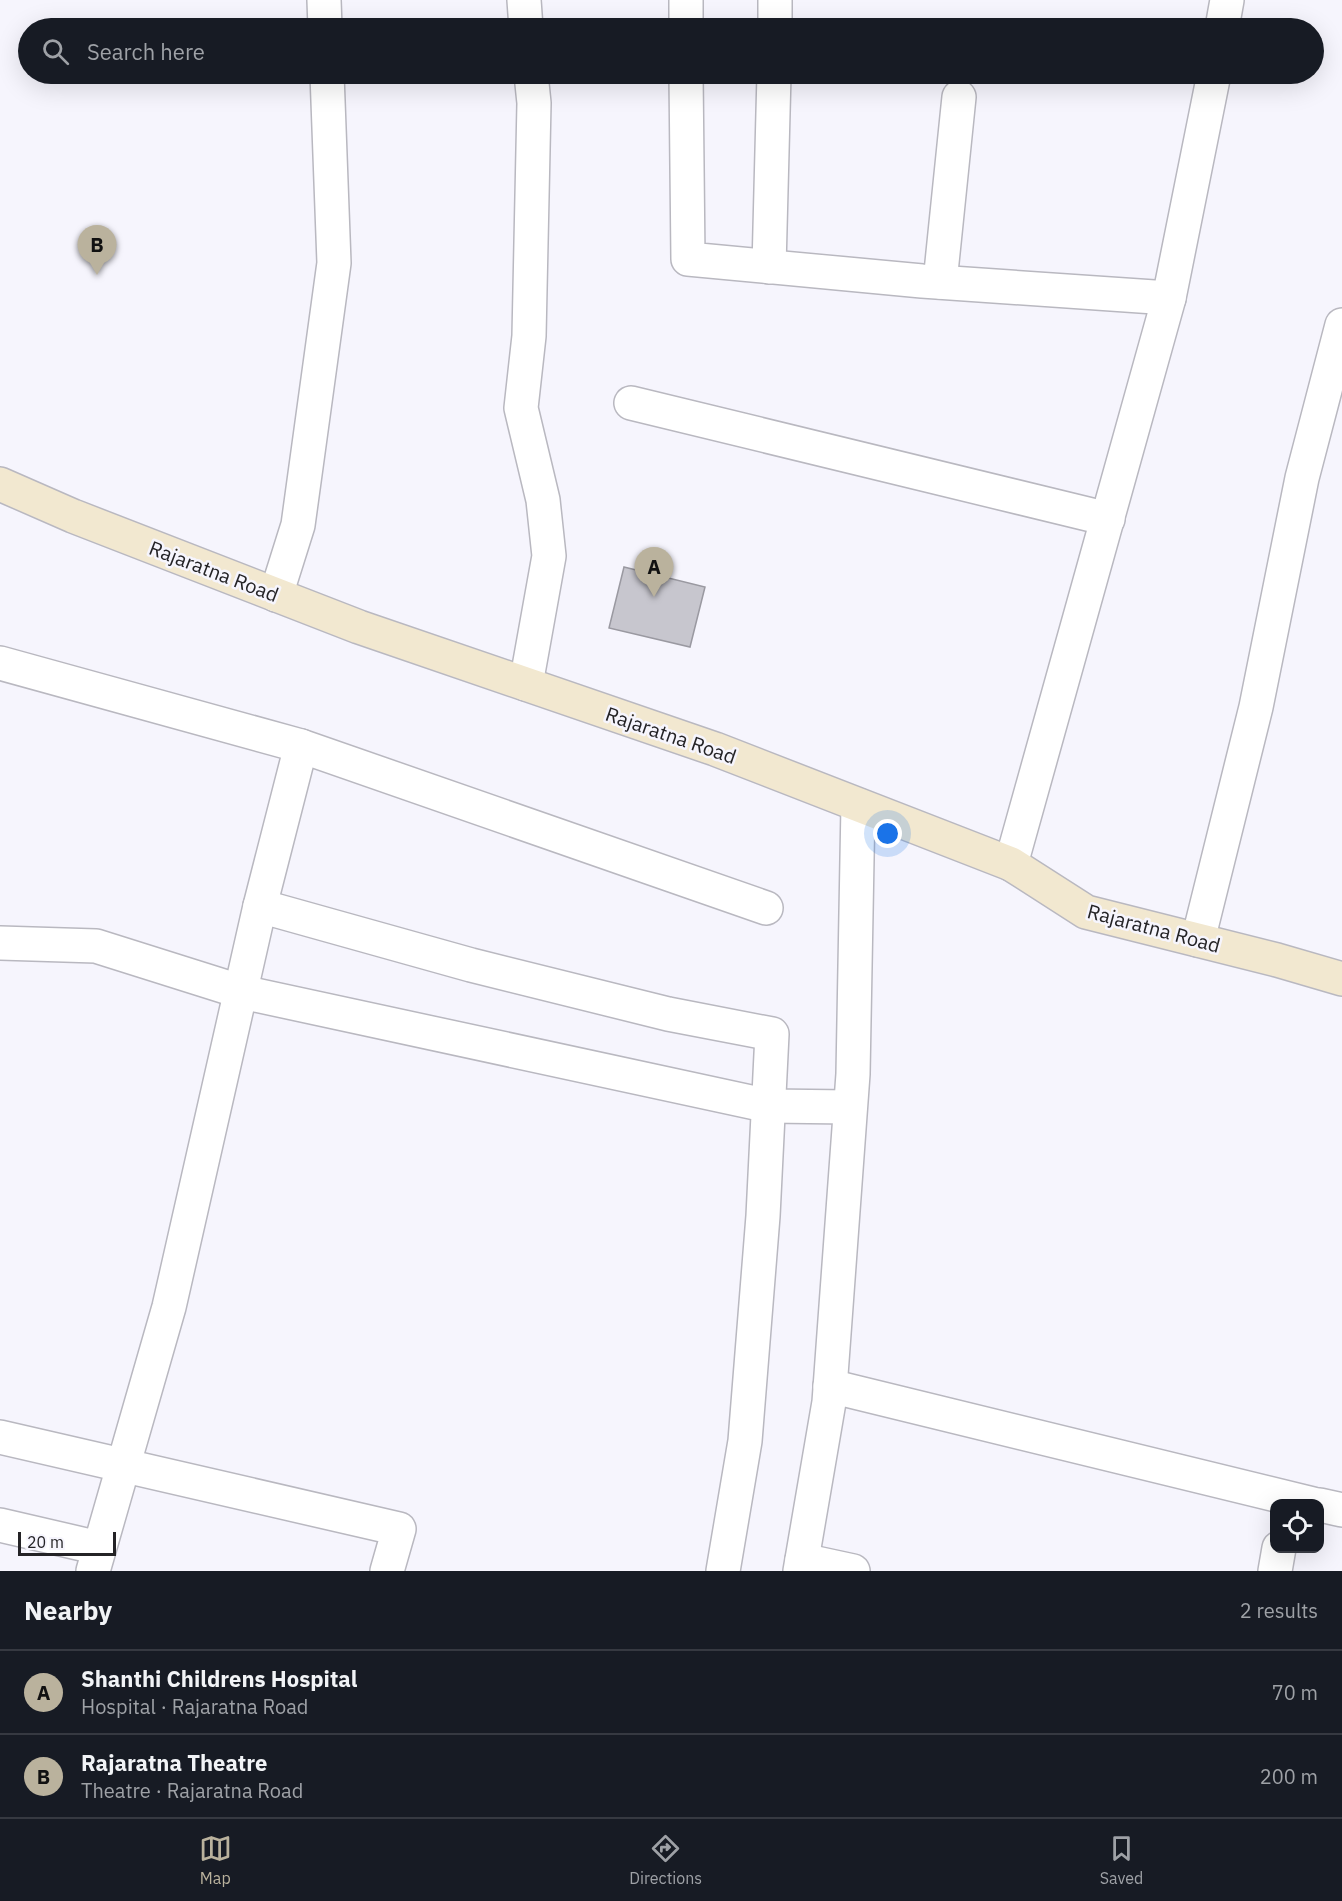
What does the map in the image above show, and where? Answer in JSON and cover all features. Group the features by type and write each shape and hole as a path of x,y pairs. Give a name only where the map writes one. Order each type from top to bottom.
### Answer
{"street":[{"path":"324,0 325,18"},
{"path":"524,0 525,18"},
{"path":"686,0 686,18"},
{"path":"775,0 775,18"},
{"path":"1224,18 1227,0"},
{"path":"276,595 298,525 334,263 327,84"},
{"path":"526,684 549,556 543,500 521,408 529,336 534,103 532,84"},
{"path":"686,84 688,260 940,282 1169,298"},
{"path":"769,267 774,84"},
{"path":"1011,864 1169,298 1212,84"},
{"path":"940,282 959,98"},
{"path":"1198,940 1256,707 1302,478 1342,325"},
{"path":"631,403 1108,519"},
{"name":"Rajaratna Road","path":"0,484 73,516 359,627 715,749 1011,864 1086,912 1342,979"},
{"path":"0,663 301,746 766,908"},
{"path":"0,1525 96,1560 169,1307 260,906 301,746"},
{"path":"853,1571 801,1565 829,1402 853,1074 858,805"},
{"path":"260,906 471,965 656,1011 772,1034 763,1215 744,1441 723,1571"},
{"path":"0,943 96,946 242,992 769,1106 850,1107"},
{"path":"830,1386 1287,1499"},
{"path":"0,1437 399,1529 387,1571"},
{"path":"1324,1506 1342,1510"},
{"path":"1275,1571 1278,1553"}],"building":[{"path":"624,567 705,587 690,647 609,628"}],"place":[{"name":"Rajaratna Theatre","path":"97,275"},
{"name":"Shanthi Childrens Hospital","path":"654,597"}]}
